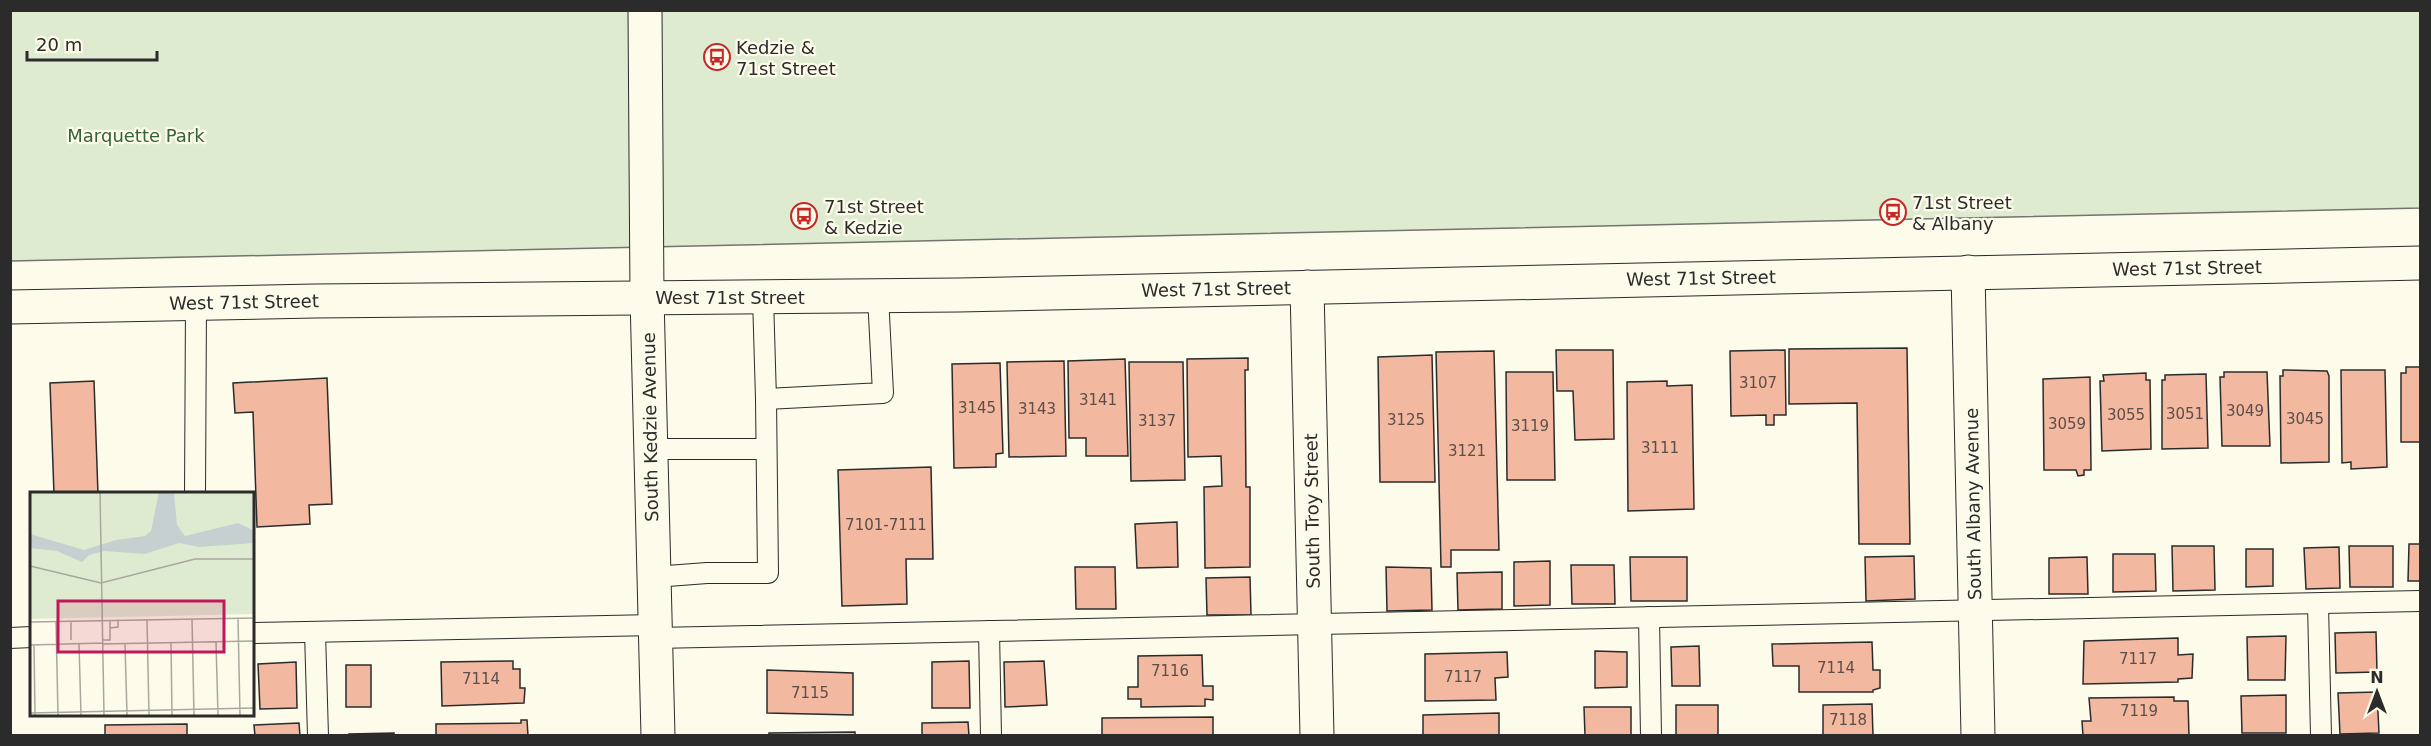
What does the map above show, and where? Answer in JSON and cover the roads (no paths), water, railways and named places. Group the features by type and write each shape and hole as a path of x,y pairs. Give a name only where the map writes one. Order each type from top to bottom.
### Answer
{"main road":[{"name":"South Kedzie Avenue","path":"645,10 647,297 658,735"},
{"name":"West 71st Street","path":"10,307 647,297 878,296 2421,263"},
{"name":"South Albany Avenue","path":"1968,272 1978,735"},
{"name":"South Troy Street","path":"1307,287 1317,735"}],"lane":[{"path":"766,399 883,393 878,296"},
{"path":"654,577 707,573 768,573 763,297"},
{"path":"195,492 196,304"},
{"path":"651,448 766,449"},
{"path":"254,633 988,631 2421,602"},
{"path":"2318,604 2321,735"},
{"path":"1649,617 1651,735"},
{"path":"988,631 991,735"},
{"path":"315,632 318,735"},
{"path":"10,638 30,637"}],"place":[{"name":"Kedzie & 71st Street","path":"717,57"},
{"name":"71st Street & Albany","path":"1893,212"},
{"name":"71st Street & Kedzie","path":"804,216"}],"park label":[{"name":"Marquette Park","path":"136,135"}]}
